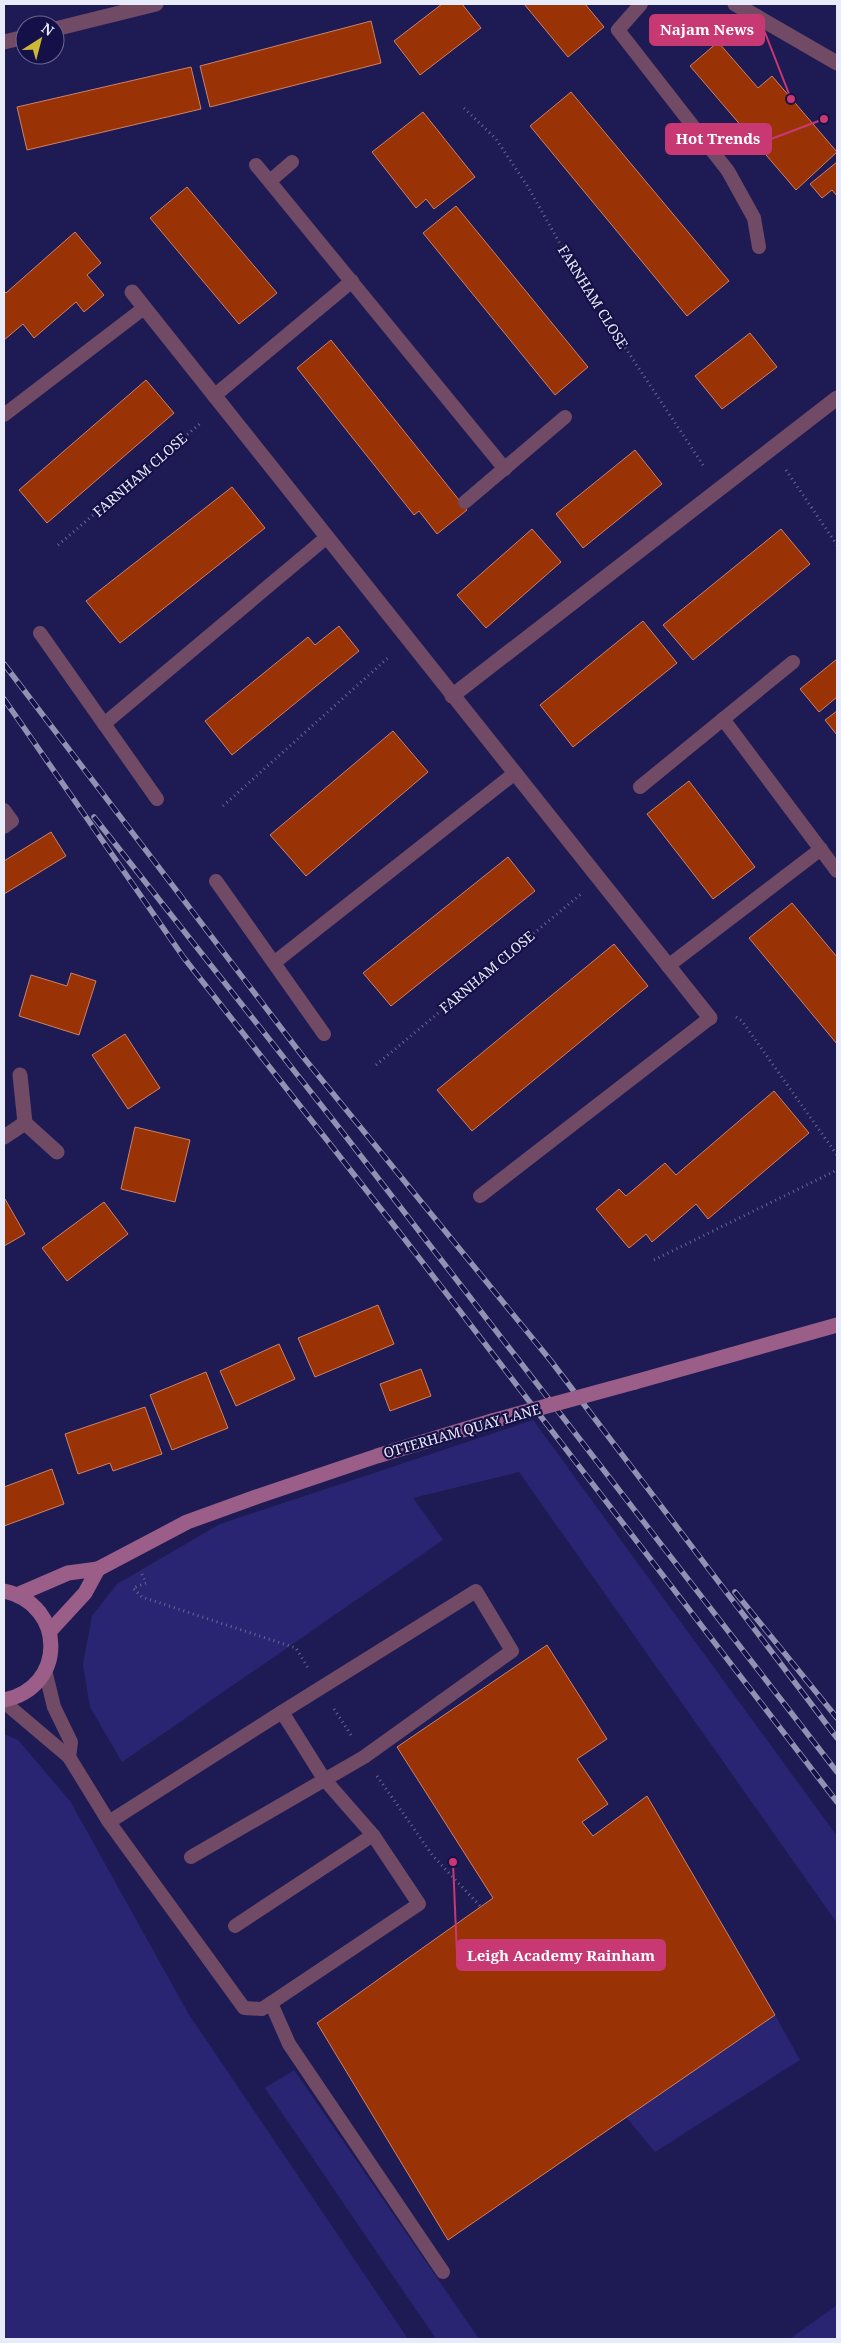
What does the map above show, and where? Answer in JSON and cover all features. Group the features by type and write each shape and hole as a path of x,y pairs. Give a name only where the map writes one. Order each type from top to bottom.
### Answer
{"street":[{"path":"65,27 156,4"},
{"path":"736,4 837,63"},
{"path":"132,292 710,1018"},
{"path":"452,696 837,398"},
{"path":"20,1075 25,1123 57,1152"},
{"path":"4,1137 25,1123"},
{"name":"OTTERHAM QUAY LANE","path":"10,1593 68,1573 98,1569 187,1522 368,1459 492,1421 837,1325"},
{"path":"4,1701 18,1697 28,1691 45,1670 50,1651 50,1631 85,1594 98,1569"},
{"name":"OTTERHAM QUAY LANE","path":"10,1593 38,1610 50,1631"}],"lane":[{"path":"641,4 618,30 728,171 754,218 759,247"},
{"path":"270,181 292,162"},
{"path":"256,165 505,469"},
{"path":"218,400 352,280"},
{"path":"4,415 144,308"},
{"path":"465,502 565,418"},
{"path":"104,724 327,537"},
{"path":"40,632 157,799"},
{"path":"640,787 793,662"},
{"path":"723,719 837,871"},
{"path":"275,962 515,773"},
{"path":"4,810 12,821 4,827"},
{"path":"668,966 820,849"},
{"path":"216,881 324,1034"},
{"path":"480,1196 710,1018"},
{"path":"109,1822 476,1591 512,1651 364,1757 191,1857"},
{"path":"45,1670 54,1707 71,1742 69,1757"},
{"path":"4,1701 69,1757 109,1822 244,2008 262,2009 419,1904 373,1835 324,1780 282,1712"},
{"path":"234,1926 373,1835"},
{"path":"271,2003 290,2044 443,2272"}],"path":[{"name":"FARNHAM CLOSE","path":"464,108 496,140 528,187 581,281 719,489"},
{"name":"FARNHAM CLOSE","path":"58,545 218,400"},
{"path":"771,449 837,545"},
{"path":"223,806 408,639"},
{"name":"FARNHAM CLOSE","path":"376,1065 599,879"},
{"path":"734,1016 742,1021 837,1156"},
{"path":"654,1260 837,1170"}],"shaded area":[{"path":"533,1420 837,1836 837,1923 519,1472 413,1498 443,1540 122,1762 90,1707 83,1664 92,1616 117,1584 220,1524"},
{"path":"4,1734 18,1740 70,1801 188,2013 408,2339 4,2339"},
{"path":"775,2015 800,2060 655,2152 626,2117"},
{"path":"294,2070 479,2339 436,2339 265,2088"},
{"path":"837,2305 837,2339 790,2339"}],"building":[{"path":"442,4 462,4 481,28 420,75 394,41"},
{"path":"524,4 585,4 604,27 568,57"},
{"path":"371,21 381,63 210,107 200,66"},
{"path":"718,42 758,88 772,76 837,152 796,190 690,66"},
{"path":"191,67 201,109 27,150 17,107"},
{"path":"571,92 729,281 687,316 530,126"},
{"path":"423,112 475,177 434,209 426,199 416,208 372,152"},
{"path":"837,162 837,196 832,190 822,198 810,184"},
{"path":"187,187 277,293 239,324 150,218"},
{"path":"456,206 588,367 555,395 423,233"},
{"path":"75,232 101,263 87,275 104,295 84,312 76,302 34,338 23,324 4,340 4,291 6,293"},
{"path":"750,333 777,367 722,409 695,376"},
{"path":"331,340 467,510 437,534 419,511 414,515 297,368"},
{"path":"146,380 174,413 47,523 19,490"},
{"path":"635,450 662,484 583,548 556,514"},
{"path":"232,487 265,528 120,643 86,601"},
{"path":"532,529 561,562 486,628 457,595"},
{"path":"781,529 810,564 693,660 663,625"},
{"path":"643,621 677,663 573,747 540,705"},
{"path":"339,626 359,651 232,755 205,721 308,637 315,645"},
{"path":"837,659 837,697 819,712 800,689"},
{"path":"837,711 837,735 825,720"},
{"path":"393,731 428,772 306,876 270,835"},
{"path":"689,781 755,867 713,899 647,814"},
{"path":"51,832 66,856 4,894 4,861"},
{"path":"508,857 535,891 391,1006 363,973"},
{"path":"792,903 837,957 837,1044 749,938"},
{"path":"614,944 648,986 472,1131 437,1090"},
{"path":"71,973 96,981 79,1035 19,1016 31,975 67,986"},
{"path":"125,1034 160,1088 128,1109 92,1055"},
{"path":"774,1091 809,1133 708,1219 696,1204 652,1242 646,1234 629,1248 596,1209 619,1189 626,1196 665,1163 676,1175"},
{"path":"135,1127 190,1140 175,1202 121,1189"},
{"path":"4,1200 25,1234 4,1246"},
{"path":"104,1202 128,1234 67,1281 42,1248"},
{"path":"378,1305 394,1344 315,1377 298,1338"},
{"path":"279,1344 295,1379 236,1406 220,1371"},
{"path":"421,1369 431,1396 390,1411 380,1384"},
{"path":"206,1372 228,1428 172,1450 150,1395"},
{"path":"145,1407 162,1454 113,1471 110,1463 78,1474 65,1434"},
{"path":"52,1469 64,1504 4,1526 4,1487"},
{"path":"547,1645 607,1739 577,1759 608,1804 582,1822 593,1836 647,1796 775,2015 448,2240 317,2023 493,1898 397,1747"}],"railway":[{"path":"4,664 304,1058 551,1361 837,1738"},
{"path":"4,699 184,958 403,1237 837,1802"},
{"path":"94,817 340,1129 837,1772"},
{"path":"735,1592 837,1718"}],"place":[{"name":"Najam News","path":"791,99"},
{"name":"Hot Trends","path":"824,119"},
{"name":"Leigh Academy Rainham","path":"453,1862"}]}
